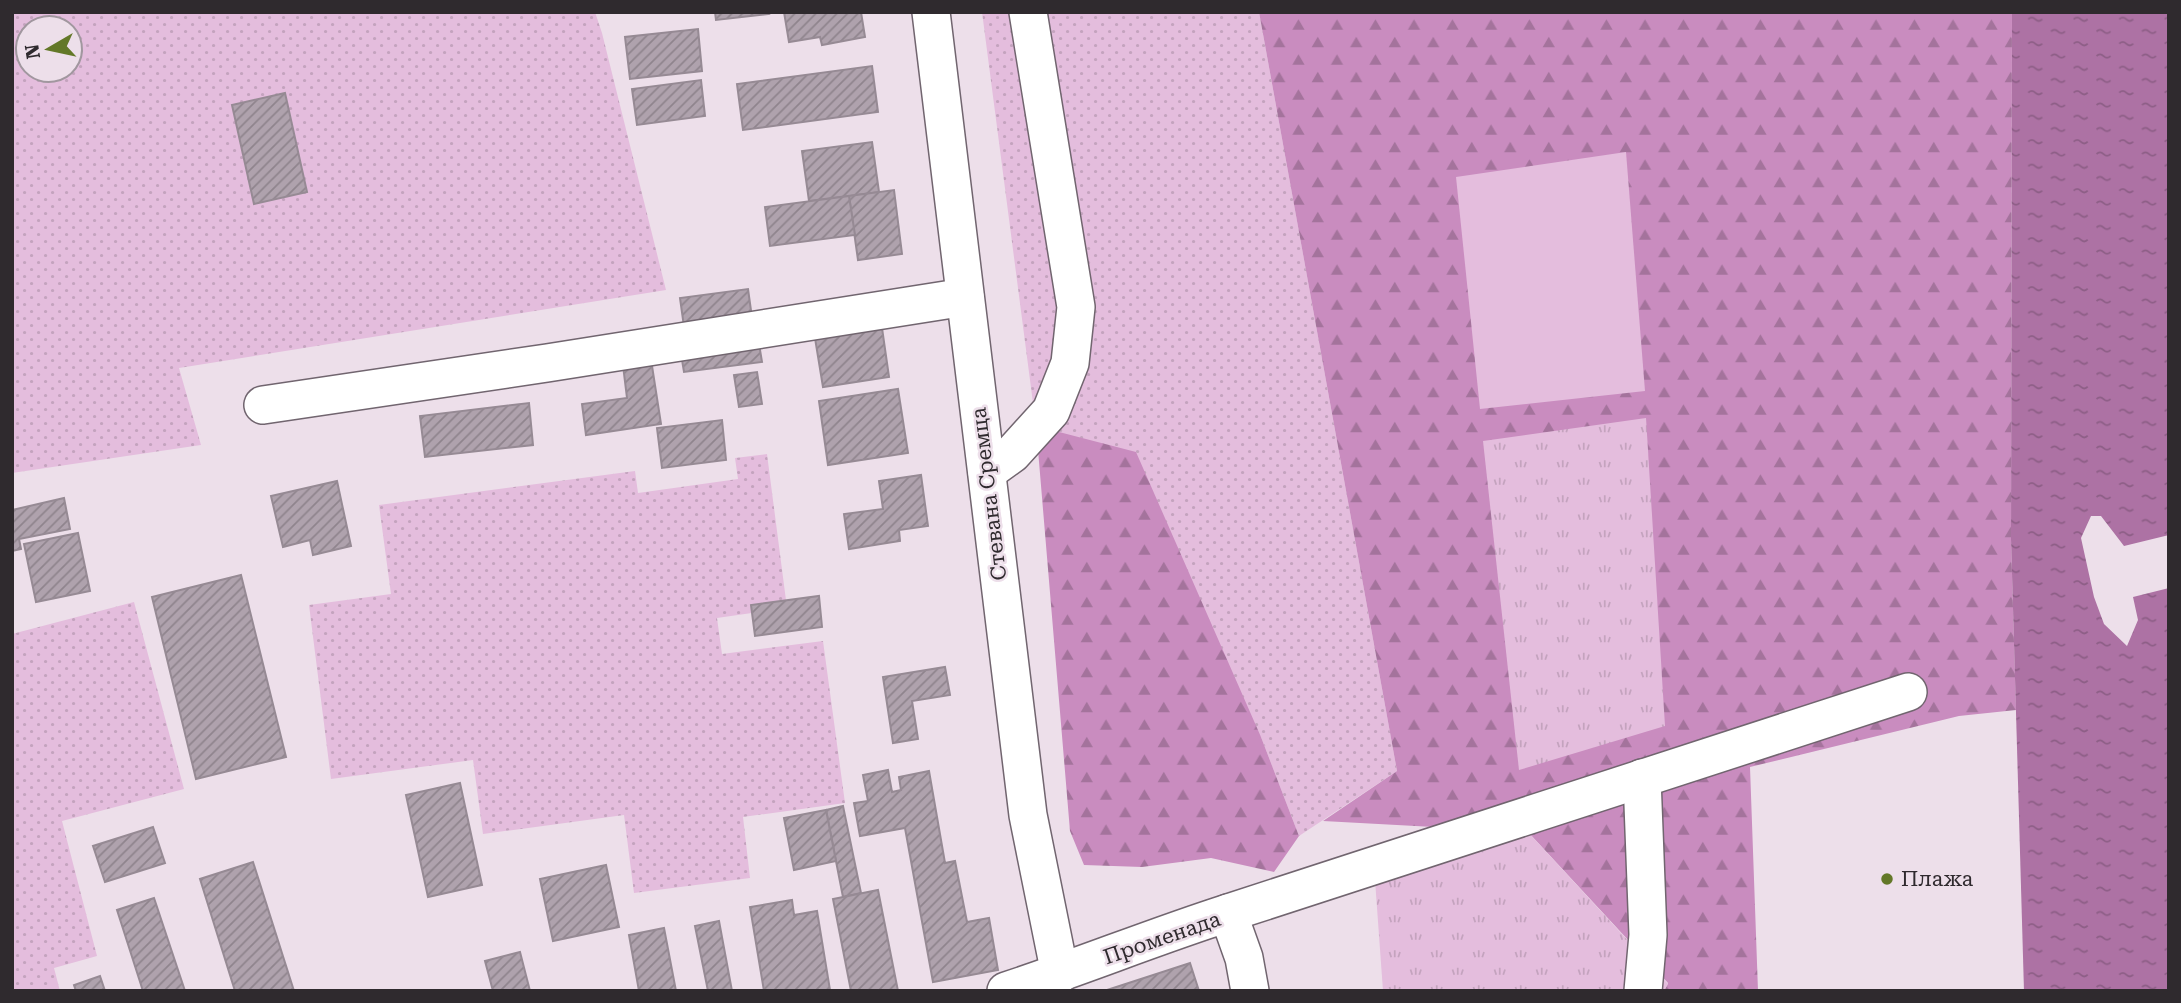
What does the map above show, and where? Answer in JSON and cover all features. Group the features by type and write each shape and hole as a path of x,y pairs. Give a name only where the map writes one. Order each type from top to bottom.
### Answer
{"street":[{"name":"Стевана Сремца","path":"931,12 1028,815 1060,974"},
{"path":"986,472 1013,454 1051,411 1070,363 1076,307 1028,12"},
{"path":"263,405 965,297"},
{"path":"1228,913 1908,692"},
{"path":"1642,778 1648,935 1643,991"},
{"name":"Променада","path":"1006,991 1228,913 1244,958 1250,991"}],"green space":[{"path":"12,12 595,12 666,290 179,368 201,445 12,473"},
{"path":"982,12 1259,12 1397,771 1299,836 1261,737 1036,426"},
{"path":"1259,12 2012,12 2011,539 2016,710 1959,716 1750,767 1758,991 1664,991 1668,983 1528,832 1323,821 1397,771"},
{"path":"1626,152 1645,391 1480,409 1456,177"},
{"path":"1646,418 1665,726 1519,770 1483,441"},
{"path":"1036,426 1136,452 1261,737 1299,836 1274,872 1211,858 1142,867 1084,865 1070,831"},
{"path":"767,454 787,608 717,618 722,654 823,641 845,803 743,817 750,878 634,893 624,815 483,834 473,760 331,779 309,605 391,594 379,505 635,471 638,493 738,479 735,458"},
{"path":"134,602 184,789 62,821 97,956 54,968 60,991 12,991 12,634"},
{"path":"1528,832 1668,984 1664,991 1383,991 1375,880"}],"water":[{"path":"2012,12 2169,12 2169,991 2024,991 2011,539"}],"pier":[{"path":"2091,516 2101,516 2124,546 2169,535 2169,588 2133,597 2138,620 2127,646 2104,624 2094,597 2081,538"}],"building":[{"path":"715,12 768,12 769,14 716,20"},
{"path":"784,12 861,12 865,37 822,45 820,37 789,42"},
{"path":"698,29 702,71 630,79 625,37"},
{"path":"872,66 878,112 743,130 737,84"},
{"path":"701,80 705,116 637,125 632,89"},
{"path":"285,93 307,192 254,204 232,105"},
{"path":"872,142 879,192 809,201 802,151"},
{"path":"894,190 902,254 858,260 849,196"},
{"path":"849,196 855,235 770,246 765,207"},
{"path":"748,289 753,325 685,334 680,298"},
{"path":"882,328 889,377 823,387 815,338"},
{"path":"758,338 762,362 684,372 680,348"},
{"path":"650,353 661,424 586,435 582,404 627,398 622,357"},
{"path":"757,372 762,404 739,407 734,375"},
{"path":"898,389 908,453 828,465 819,401"},
{"path":"529,403 533,445 425,457 420,416"},
{"path":"722,420 726,460 662,468 657,428"},
{"path":"921,475 928,526 899,530 900,541 849,549 844,514 883,509 879,481"},
{"path":"337,481 351,546 313,555 310,540 283,547 271,496"},
{"path":"64,498 70,529 19,539 21,549 12,551 12,510"},
{"path":"78,533 90,591 36,602 24,544"},
{"path":"241,575 286,757 196,779 152,597"},
{"path":"819,596 822,627 755,636 751,605"},
{"path":"945,667 950,695 912,701 918,739 893,743 883,677"},
{"path":"888,770 892,792 901,790 899,777 929,771 945,863 955,861 967,922 989,918 998,970 933,982 905,828 860,836 854,803 868,801 863,775"},
{"path":"460,783 482,885 428,897 406,795"},
{"path":"843,806 861,893 843,897 826,810"},
{"path":"826,810 836,861 794,870 784,818"},
{"path":"153,827 165,863 105,882 93,846"},
{"path":"253,862 294,991 235,991 200,879"},
{"path":"606,865 619,927 553,941 540,879"},
{"path":"878,890 898,991 851,991 833,899"},
{"path":"154,898 185,991 143,991 117,910"},
{"path":"792,900 794,915 817,911 830,990 764,991 750,907"},
{"path":"719,921 732,991 708,991 695,926"},
{"path":"664,928 676,991 639,991 629,935"},
{"path":"520,952 530,991 493,991 485,961"},
{"path":"1190,963 1199,991 1104,991"},
{"path":"100,976 105,991 76,991 74,985"}],"place":[{"name":"Плажа","path":"1887,879"}]}
